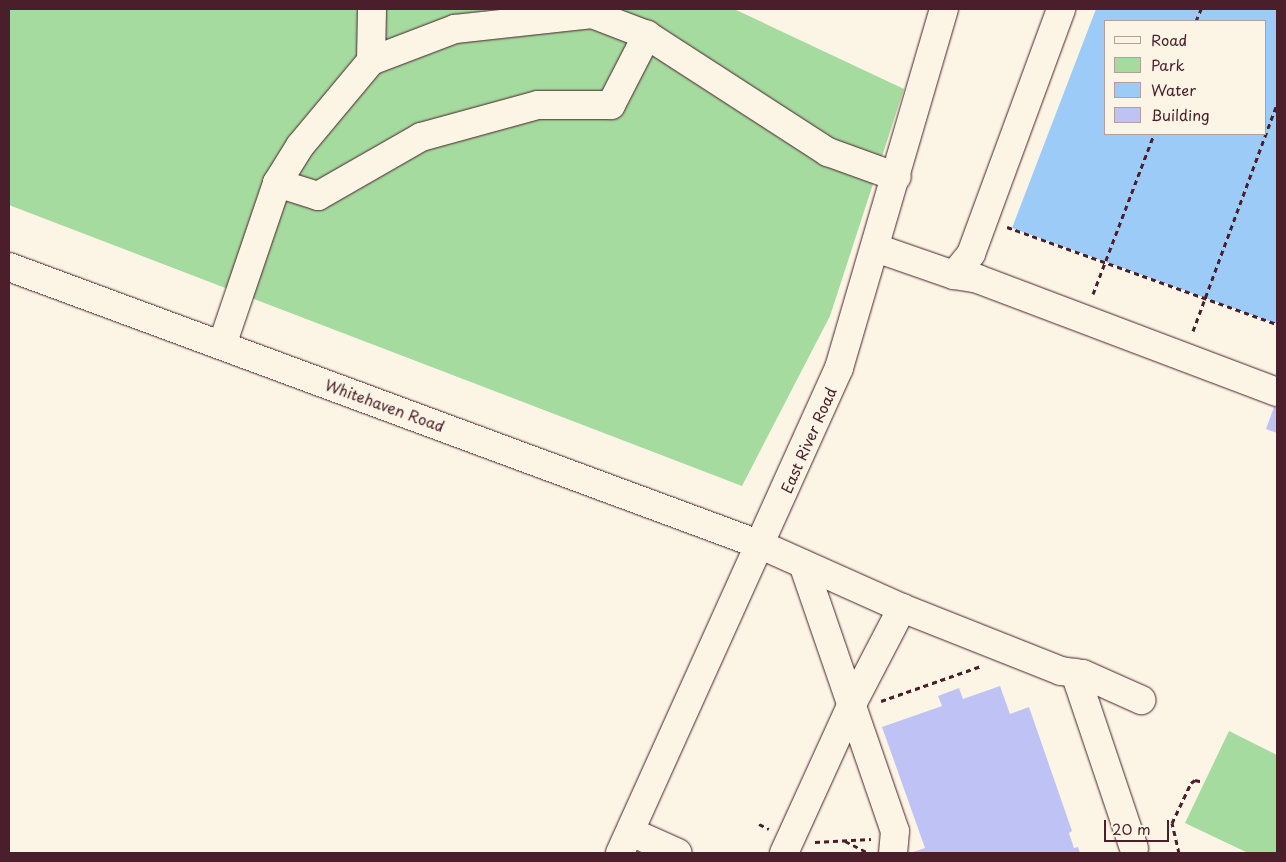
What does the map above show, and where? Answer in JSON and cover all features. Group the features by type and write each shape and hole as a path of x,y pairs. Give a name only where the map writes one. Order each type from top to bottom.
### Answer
{"main road":[{"path":"371,61 372,9"},
{"name":"East River Road","path":"625,843 761,545 839,368 876,248 944,9"},
{"path":"954,275 971,254 1061,9"},
{"path":"222,345 277,183 300,146 371,61 453,19 592,14 647,35 828,152 896,176"},
{"path":"277,183 318,196 421,137 538,105 611,105 647,35"},
{"path":"876,248 954,275 978,279 1277,392"},
{"name":"Whitehaven Road","path":"9,267 761,545 902,608 1141,700"},
{"path":"802,564 862,705 895,831 884,846"},
{"path":"795,848 862,705 902,608"},
{"path":"1075,673 1134,848"},
{"path":"625,843 678,853"}],"path":[{"path":"1266,134 1277,104"},
{"path":"1094,294 1154,135"},
{"path":"1194,331 1266,135"},
{"path":"1012,228 1106,260 1277,324"},
{"path":"862,705 992,662"},
{"path":"1178,853 1172,823 1191,783 1195,780 1204,782"},
{"path":"844,840 869,853"},
{"path":"795,848 844,840 884,846"}],"green space":[{"path":"9,9 734,9 904,89 830,316 742,486 9,205"},
{"path":"1229,731 1277,755 1277,853 1248,853 1185,823"}],"water":[{"path":"1096,9 1277,9 1277,324 1012,228"}],"building":[{"path":"1274,407 1277,408 1277,433 1266,429"},
{"path":"1000,686 1010,714 1029,707 1072,831 1069,833 1074,848 1078,847 1080,853 910,853 925,848 882,727 942,706 938,696 959,688 963,699"}]}
